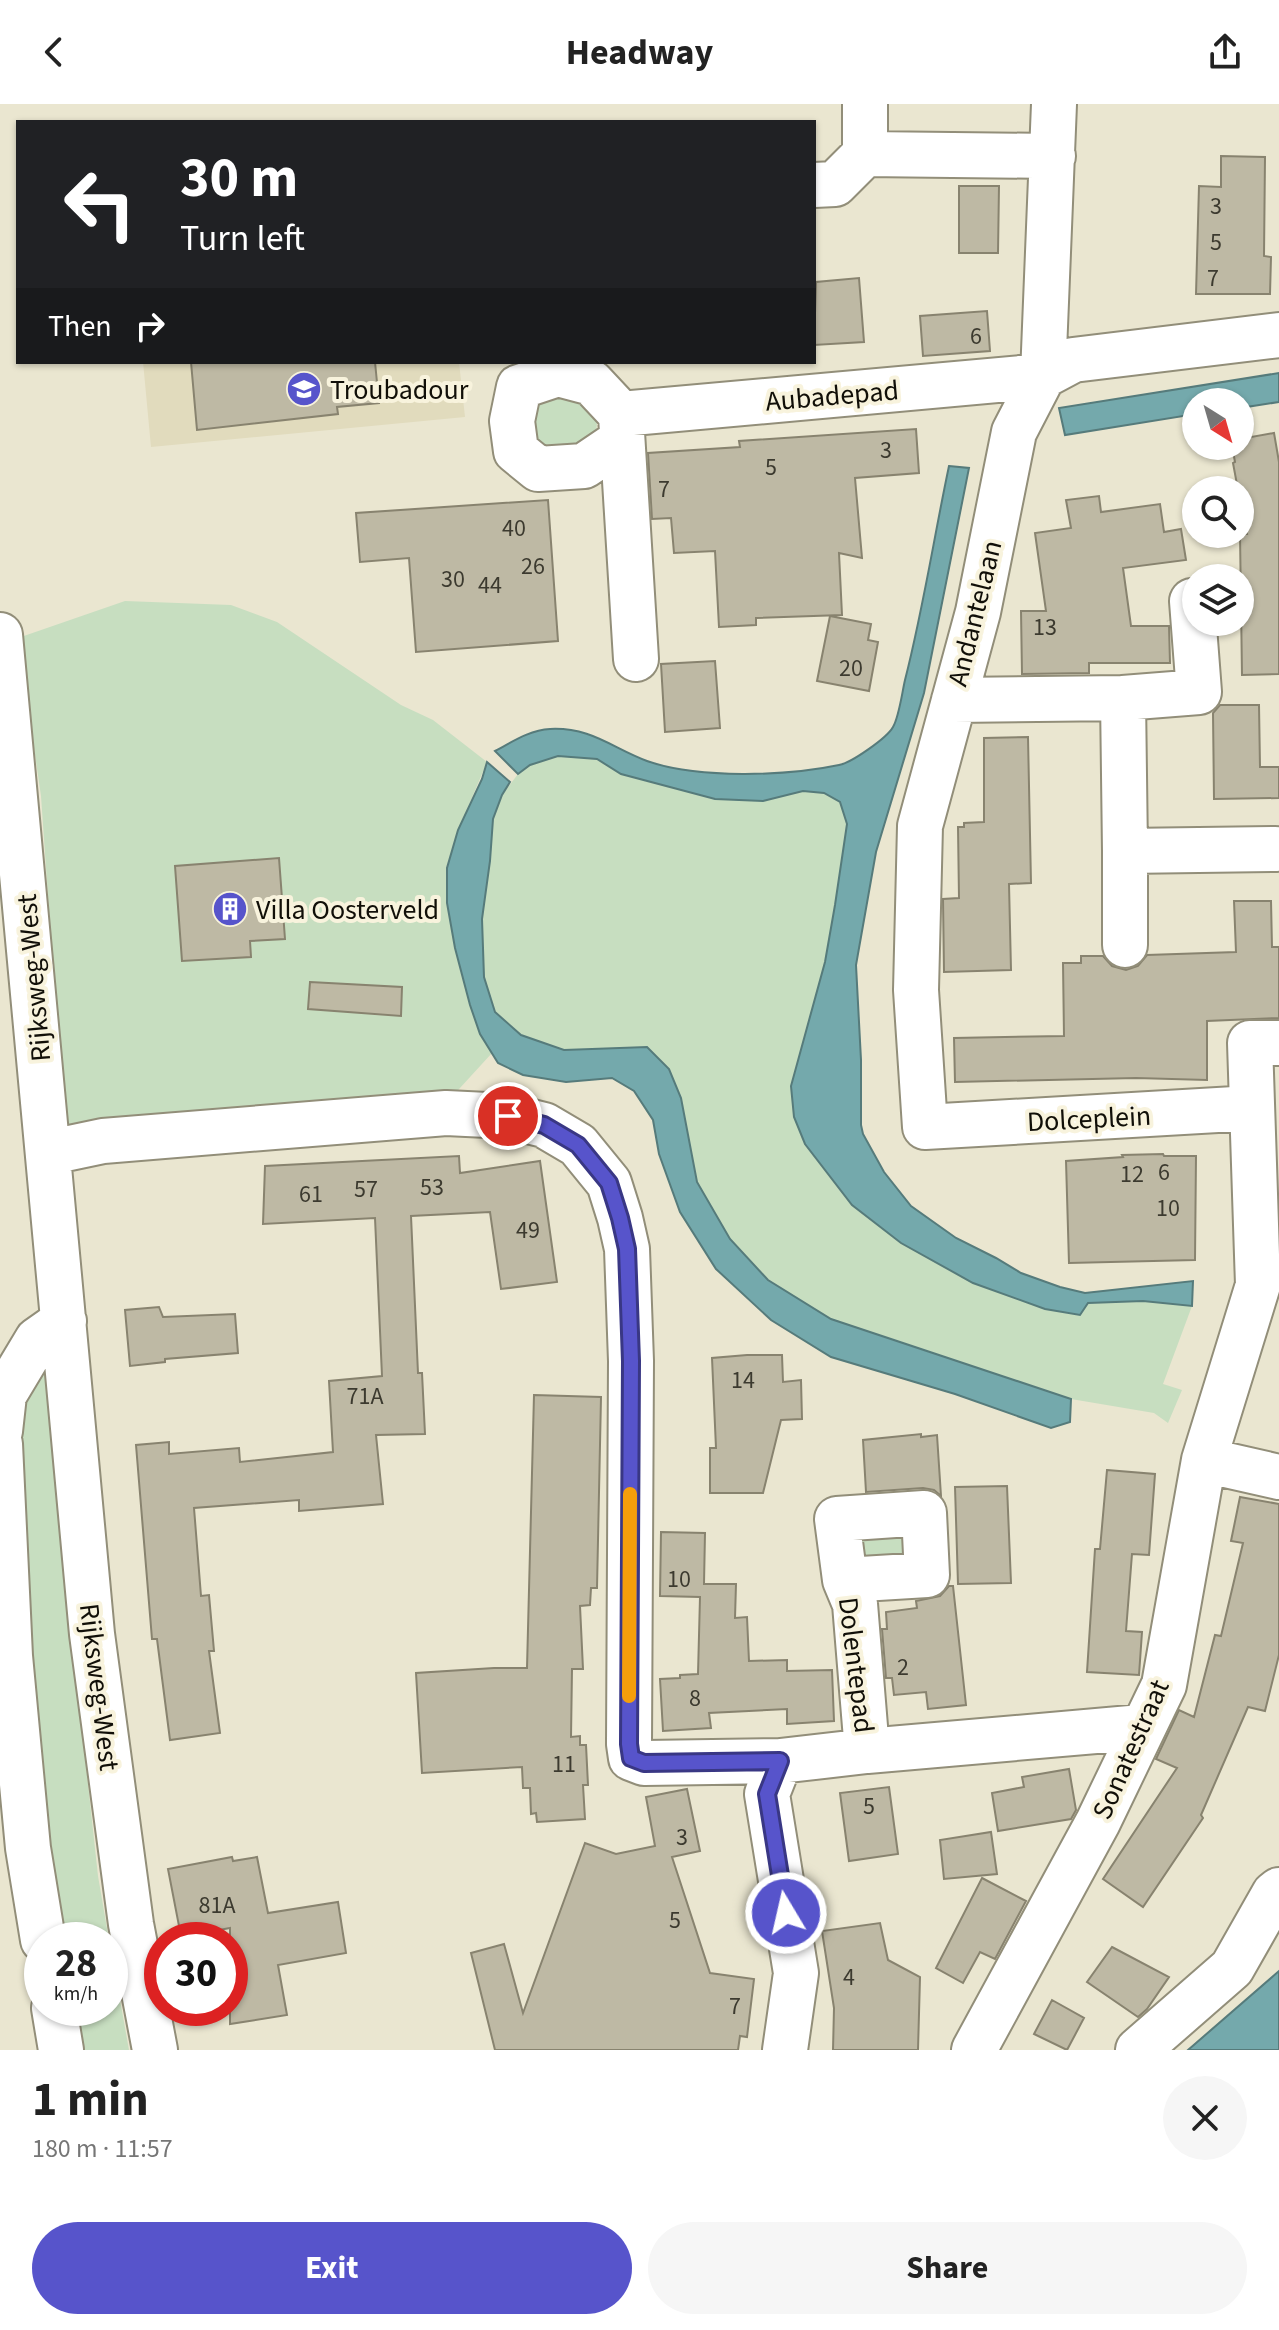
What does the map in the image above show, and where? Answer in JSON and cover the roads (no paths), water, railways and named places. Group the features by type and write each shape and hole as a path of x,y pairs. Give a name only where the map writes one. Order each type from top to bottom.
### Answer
{"street":[{"path":"816,185 835,184 865,154 865,104"},
{"name":"Andantelaan","path":"925,1127 916,990 920,826 978,612 1014,432 1043,376 1054,104"},
{"path":"865,154 1053,156"},
{"name":"Aubadepad","path":"621,428 1043,376 1073,360 1279,335"},
{"path":"621,428 584,466 538,469 516,451 512,421 519,387 558,374 592,383 621,428 636,659"},
{"name":"Rijksweg-West","path":"0,635 9,823 48,1148 92,1634 131,1924 155,2050"},
{"path":"954,700 1123,698 1199,692 1195,636"},
{"path":"1123,698 1125,945"},
{"path":"1125,851 1275,849"},
{"path":"1264,1043 1252,1108 1268,1286"},
{"name":"Dolceplein","path":"925,1127 1252,1108"},
{"path":"48,1148 65,1149 103,1141 446,1113 508,1116 544,1125 578,1145 609,1183 627,1249 631,1361 631,1758 644,1763 780,1761 1142,1727"},
{"name":"Sonatestraat","path":"974,2050 1098,1822 1164,1685 1204,1460 1268,1286"},
{"path":"0,1431 4,1395 37,1340 64,1321"},
{"path":"0,1444 10,1656 28,1848 40,1922"},
{"path":"1204,1460 1279,1477"},
{"name":"Dolentepad","path":"845,1580 855,1604 867,1751"},
{"path":"780,1761 767,1794 796,1973 785,2050"},
{"path":"1138,2050 1232,1968 1279,1890"},
{"path":"57,2026 61,2050"}],"water":[{"path":"1279,373 1279,402 1254,406 1254,388 1185,388"},
{"path":"1182,388 1182,416 1065,435 1059,408"},
{"path":"949,466 969,468 924,693 876,852 856,965 863,1134 884,1172 911,1206 956,1238 1021,1273 1085,1293 1193,1281 1192,1306 1143,1301 1088,1303 1080,1315 1045,1309 973,1283 901,1243 852,1205 805,1144 794,1117 791,1086 825,962 835,905 847,824 840,802 824,793 803,791 763,801 715,799 621,774 597,759 558,756 530,765 518,774 495,751 528,734 565,729 589,735 647,761 691,771 743,774 794,772 839,765 860,755 889,732 897,717"},
{"path":"487,762 510,782 493,819 482,919 484,977 495,1012 521,1035 564,1050 647,1047 669,1069 681,1098 697,1182 730,1239 768,1280 831,1319 1071,1399 1070,1422 1051,1428 955,1394 831,1357 771,1320 716,1269 680,1212 659,1154 653,1120 634,1091 612,1078 566,1082 523,1075 498,1063 480,1034 470,1005 447,903 447,868 458,830"},
{"path":"1279,1971 1279,2050 1188,2050"}],"place":[{"name":"Troubadour","path":"304,389"},
{"name":"Villa Oosterveld","path":"230,909"}]}
